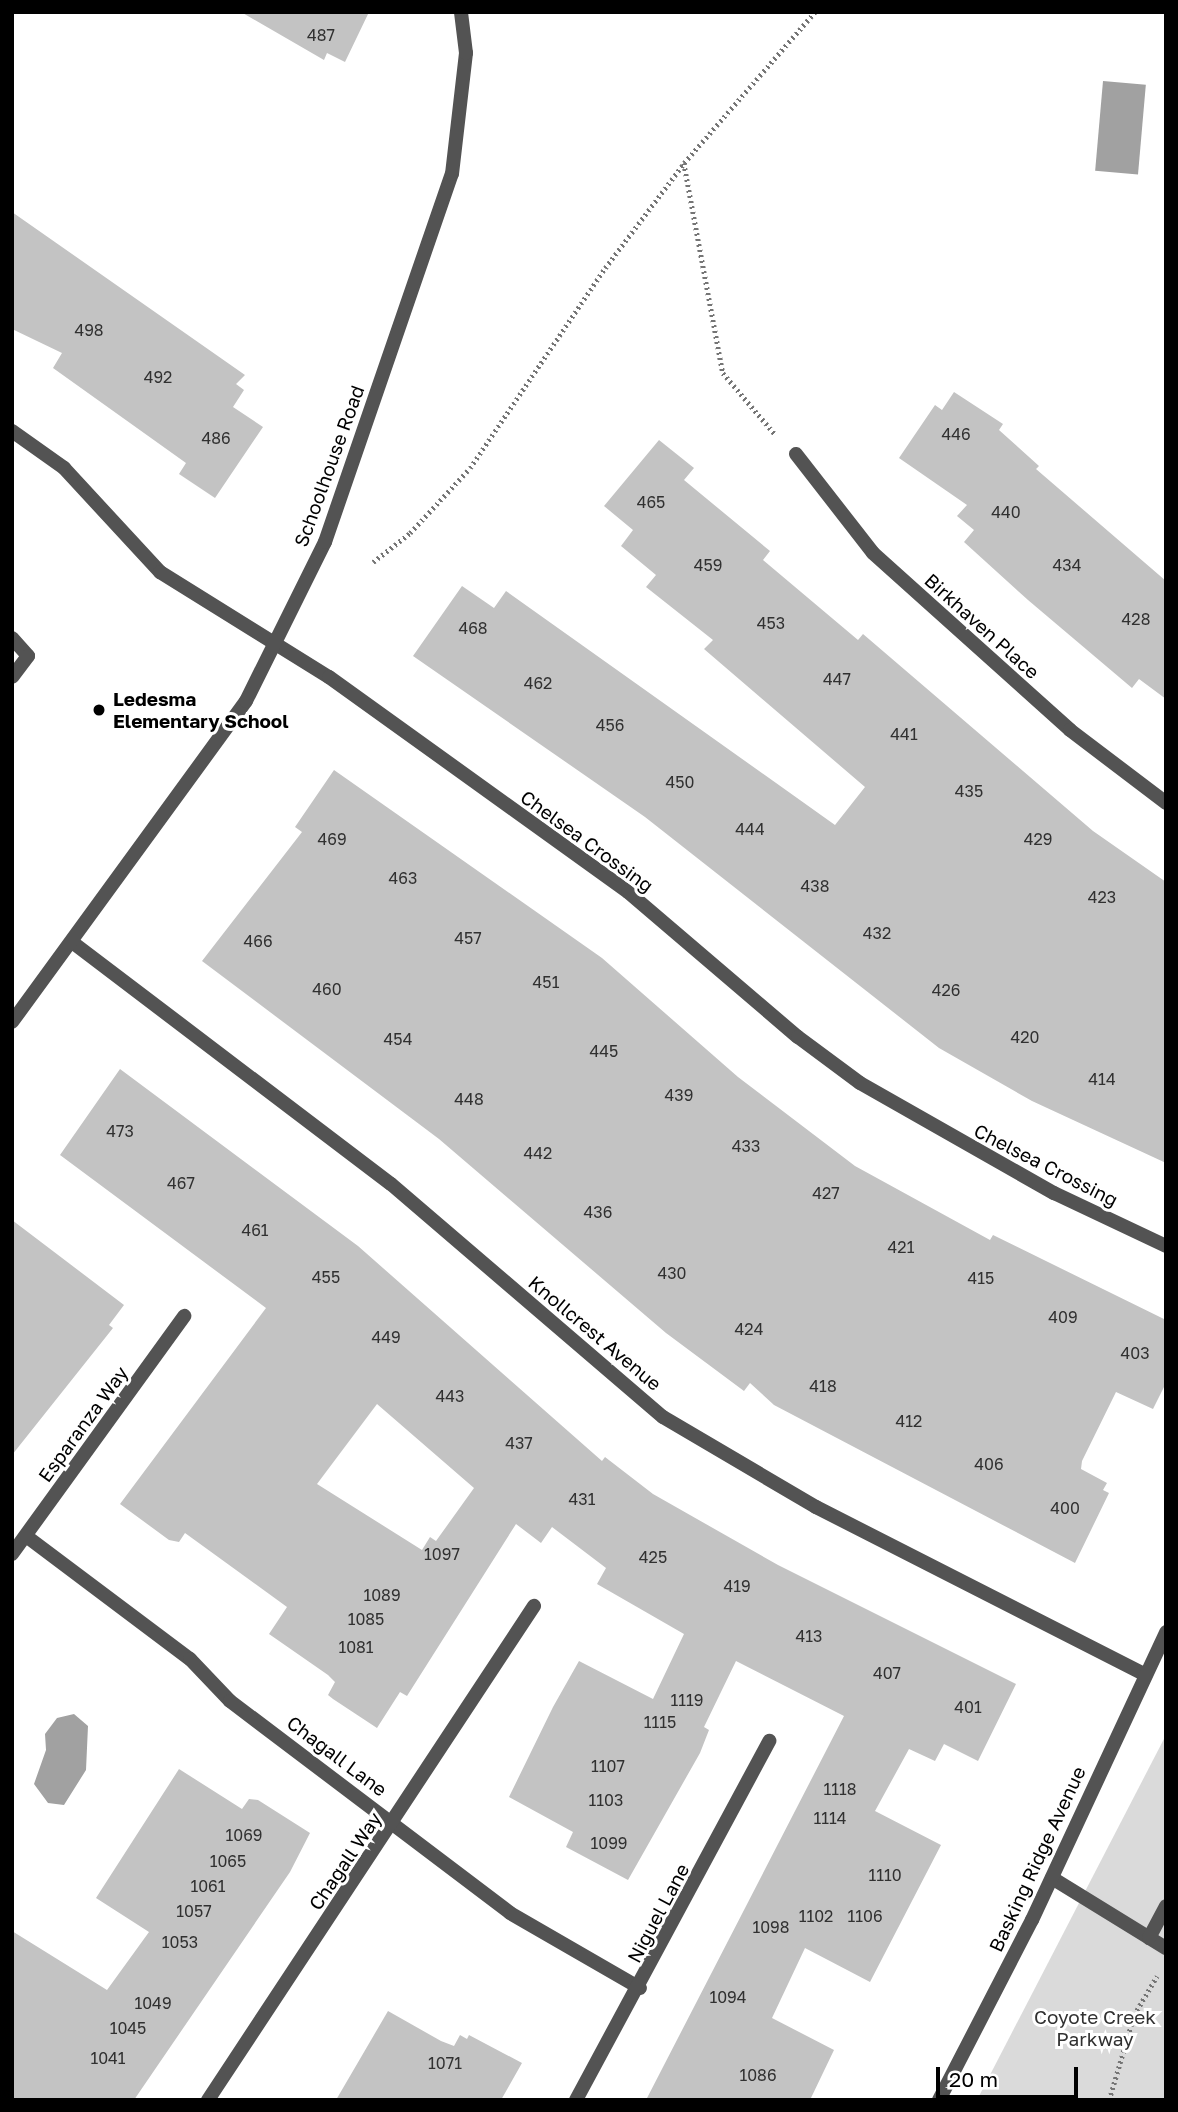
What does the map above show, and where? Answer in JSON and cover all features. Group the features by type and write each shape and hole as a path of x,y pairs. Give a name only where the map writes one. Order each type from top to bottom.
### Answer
{"street":[{"name":"Schoolhouse Road","path":"12,1022 246,701 325,542 452,174 466,53 461,12"},
{"name":"Chelsea Crossing","path":"12,431 64,468 160,572 274,640 628,892 860,1083 1054,1193 1166,1246"},
{"name":"Birkhaven Place","path":"796,454 873,553 1070,730 1166,803"},
{"path":"12,638 28,656 12,677"},
{"name":"Knollcrest Avenue","path":"72,942 391,1184 663,1417 816,1507 1144,1674"},
{"name":"Esparanza Way","path":"12,1554 184,1316"},
{"name":"Chagall Lane","path":"26,1536 190,1659 230,1700 510,1913 640,1988"},
{"name":"Chagall Way","path":"208,2100 394,1823 534,1606"},
{"name":"Basking Ridge Avenue","path":"939,2100 1052,1878 1144,1674 1166,1632"},
{"name":"Niguel Lane","path":"576,2100 640,1988 769,1741"},
{"path":"1052,1878 1166,1948"},
{"path":"1149,1938 1166,1906"}],"path":[{"path":"373,562 410,533 470,468 606,268 684,163 815,12"},
{"path":"684,163 723,373 751,411 796,454"},
{"path":"1109,2100 1133,2015 1159,1971"}],"green space":[{"name":"Coyote Creek Parkway","path":"1166,1735 1166,2100 977,2100"}],"shaded area":[{"path":"1103,81 1146,85 1138,174 1095,171"},
{"path":"74,1714 88,1726 86,1770 64,1805 48,1803 34,1784 46,1750 45,1734 57,1718"}],"building":[{"path":"241,12 369,12 345,62 327,53 324,60"},
{"path":"12,212 245,375 236,384 244,390 233,407 263,427 215,498 179,474 186,463 53,368 62,353 12,329"},
{"path":"954,392 1003,424 999,430 1039,466 1036,469 1166,581 1166,699 1139,679 1132,688 1028,600 964,542 974,530 957,516 967,505 899,458 935,405 942,410"},
{"path":"659,440 694,468 684,480 770,551 763,560 858,640 863,634 1093,831 1166,882 1166,1163 1032,1101 939,1048 645,817 413,656 462,586 494,608 506,591 835,825 865,787 704,649 713,640 646,587 656,575 621,546 633,530 604,506"},
{"path":"334,770 602,958 738,1077 855,1166 990,1240 993,1235 1166,1320 1166,1383 1153,1409 1116,1392 1082,1461 1081,1469 1107,1483 1103,1490 1109,1493 1075,1563 774,1405 750,1383 744,1391 666,1333 439,1139 202,961 302,832 295,827"},
{"path":"120,1069 358,1246 602,1461 605,1457 653,1494 778,1565 1016,1684 978,1761 944,1744 935,1761 909,1749 875,1811 941,1845 870,1982 805,1948 772,2018 834,2050 810,2100 646,2100 844,1716 736,1661 704,1727 709,1730 700,1753 628,1880 566,1847 573,1832 509,1797 553,1707 579,1661 653,1699 684,1634 597,1584 606,1568 552,1527 541,1543 516,1524 407,1696 400,1692 377,1728 333,1699 328,1695 335,1682 269,1634 287,1607 185,1533 179,1542 169,1540 120,1504 266,1308 60,1155","holes":["377,1404 474,1488 436,1541 430,1537 422,1550 317,1484"]},
{"path":"12,1220 124,1305 109,1325 113,1328 12,1455"},
{"path":"179,1769 242,1809 249,1799 258,1800 310,1833 290,1872 134,2100 12,2100 12,1931 107,1990 149,1932 96,1898"},
{"path":"388,2011 441,2041 454,2046 460,2035 467,2039 469,2035 522,2063 501,2100 336,2100"}],"place":[{"name":"Ledesma Elementary School","path":"99,710"}]}
